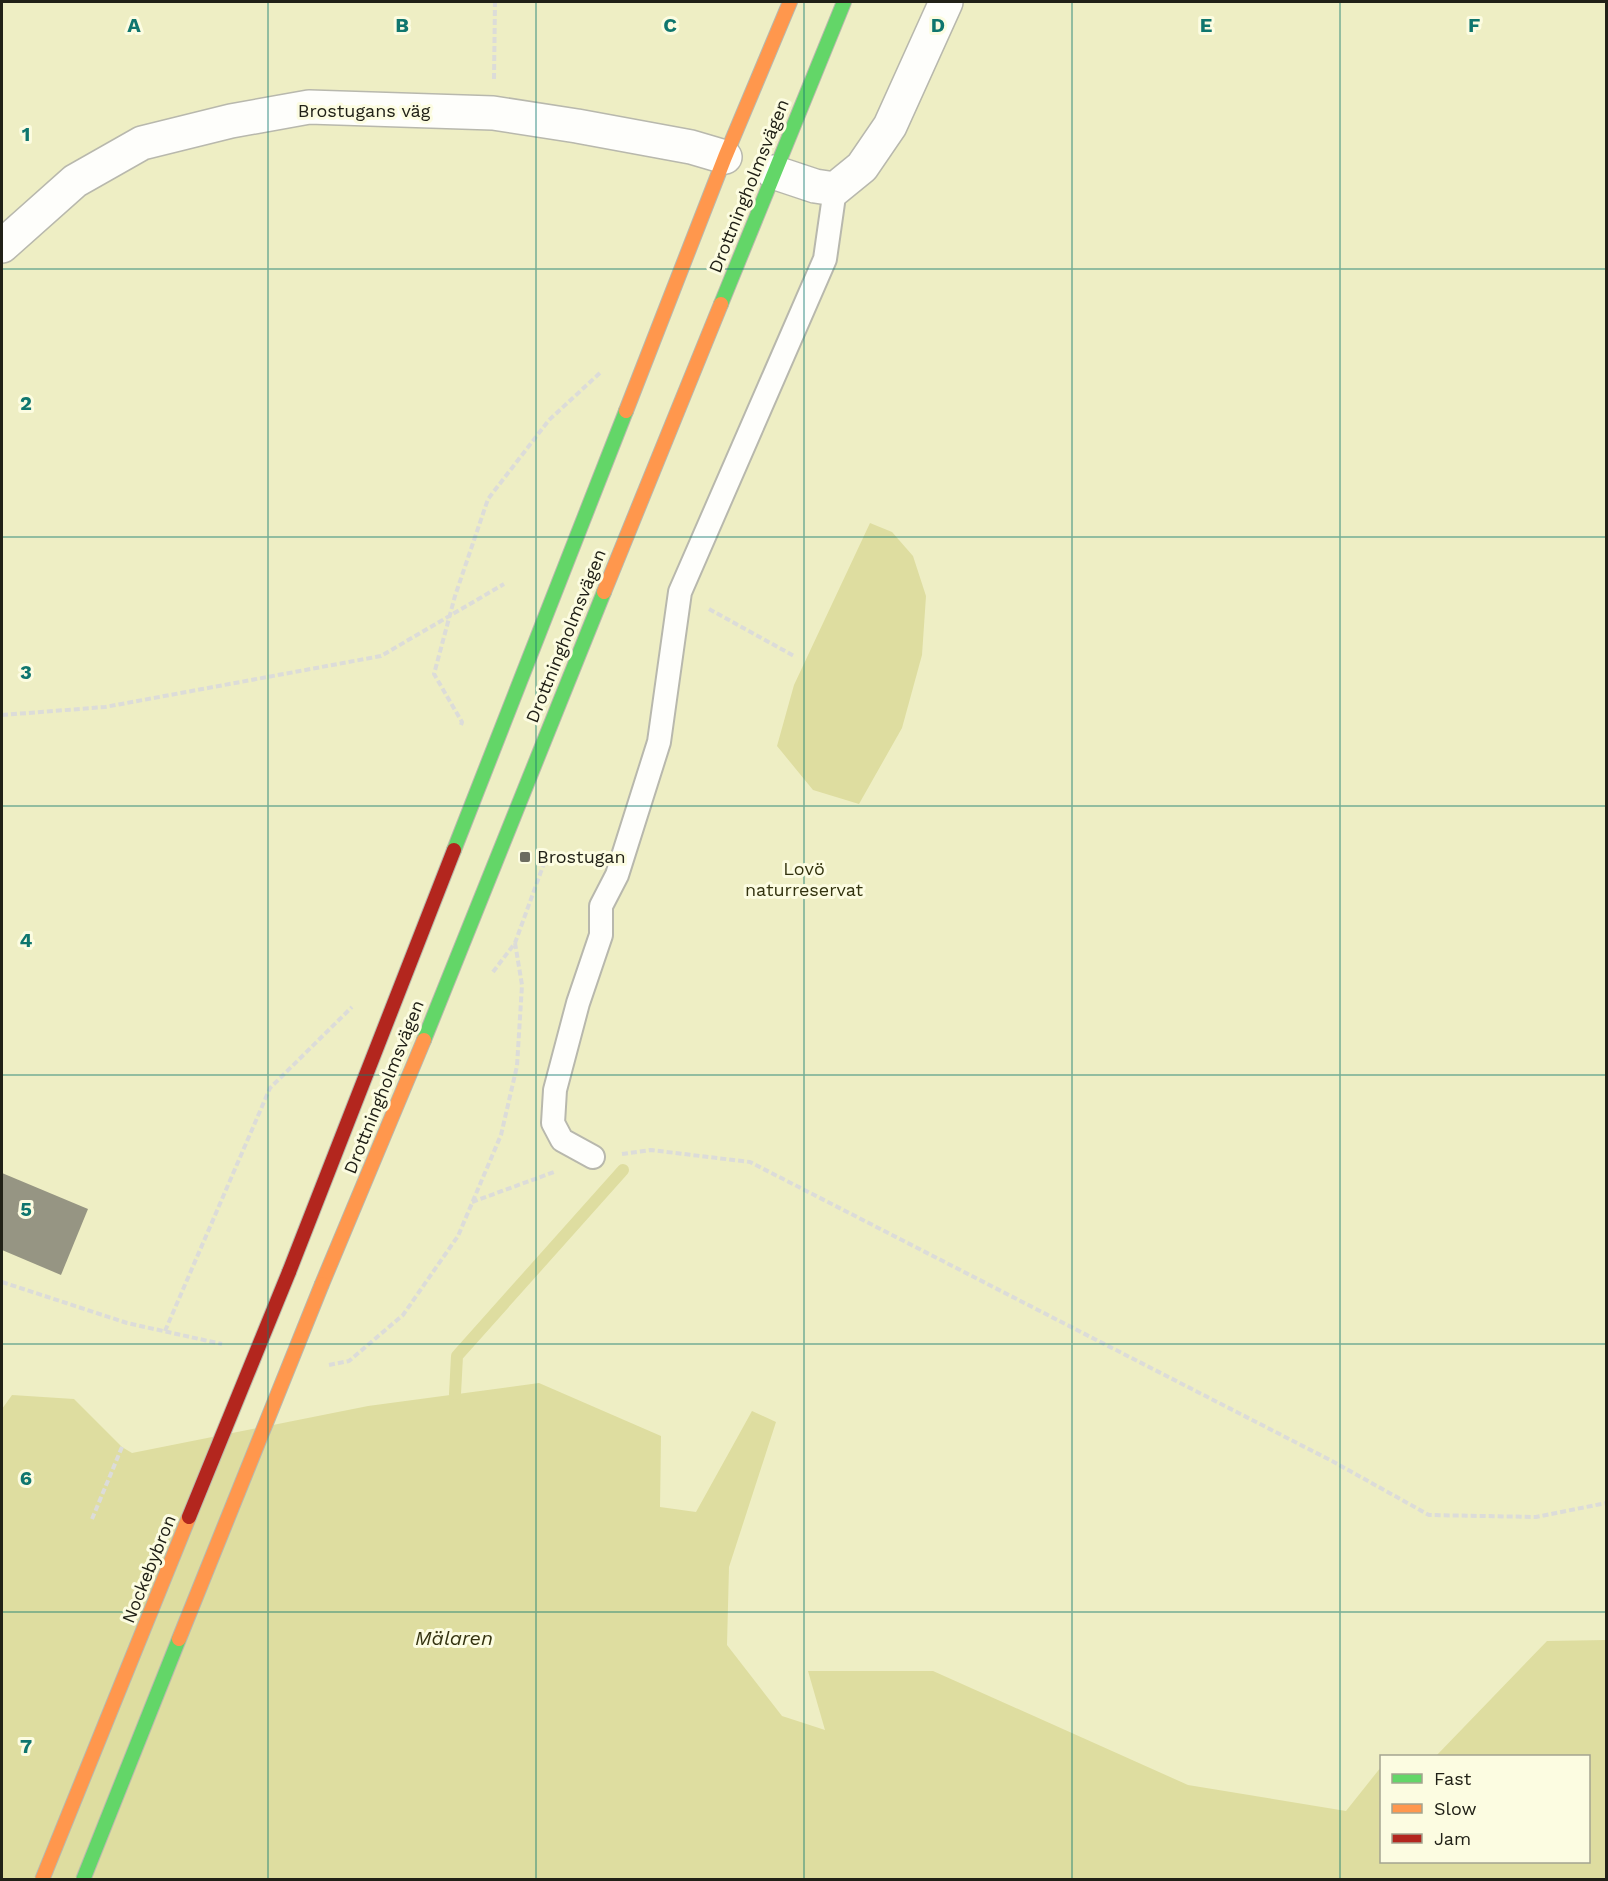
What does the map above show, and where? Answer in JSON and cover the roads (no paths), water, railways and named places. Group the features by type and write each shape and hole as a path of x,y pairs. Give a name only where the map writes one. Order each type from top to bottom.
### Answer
{"main road":[{"name":"Drottningholmsvägen","path":"289,1272 790,2"},
{"name":"Drottningholmsvägen","path":"83,1880 322,1284 410,1074 768,170 844,2"},
{"name":"Nockebybron","path":"42,1880 289,1272"}],"street":[{"path":"768,170 815,186 835,189 862,167 890,126 946,2"},
{"name":"Brostugans väg","path":"2,246 75,181 142,142 231,121 309,107 493,113 691,147 730,158"}],"lane":[{"path":"593,1157 562,1140 553,1123 555,1090 578,1003 601,935 602,906 617,875 658,742 680,592 825,259 835,189"}],"water":[{"path":"870,523 892,532 913,556 926,596 922,655 902,728 859,804 813,790 777,746 794,685"},
{"name":"Mälaren","path":"539,1383 661,1436 660,1507 696,1512 752,1411 776,1422 729,1567 727,1645 782,1716 825,1730 808,1671 933,1671 1188,1785 1346,1811 1380,1768 1380,1863 1590,1863 1590,1755 1437,1755 1547,1641 1606,1640 1606,1879 2,1880 2,1409 12,1395 74,1399 122,1447 132,1453 368,1406"}],"waterway":[{"path":"455,1394 457,1356 623,1170"}],"place":[{"name":"Brostugan","path":"525,857"}],"park label":[{"name":"Lovö naturreservat","path":"804,879"}]}
